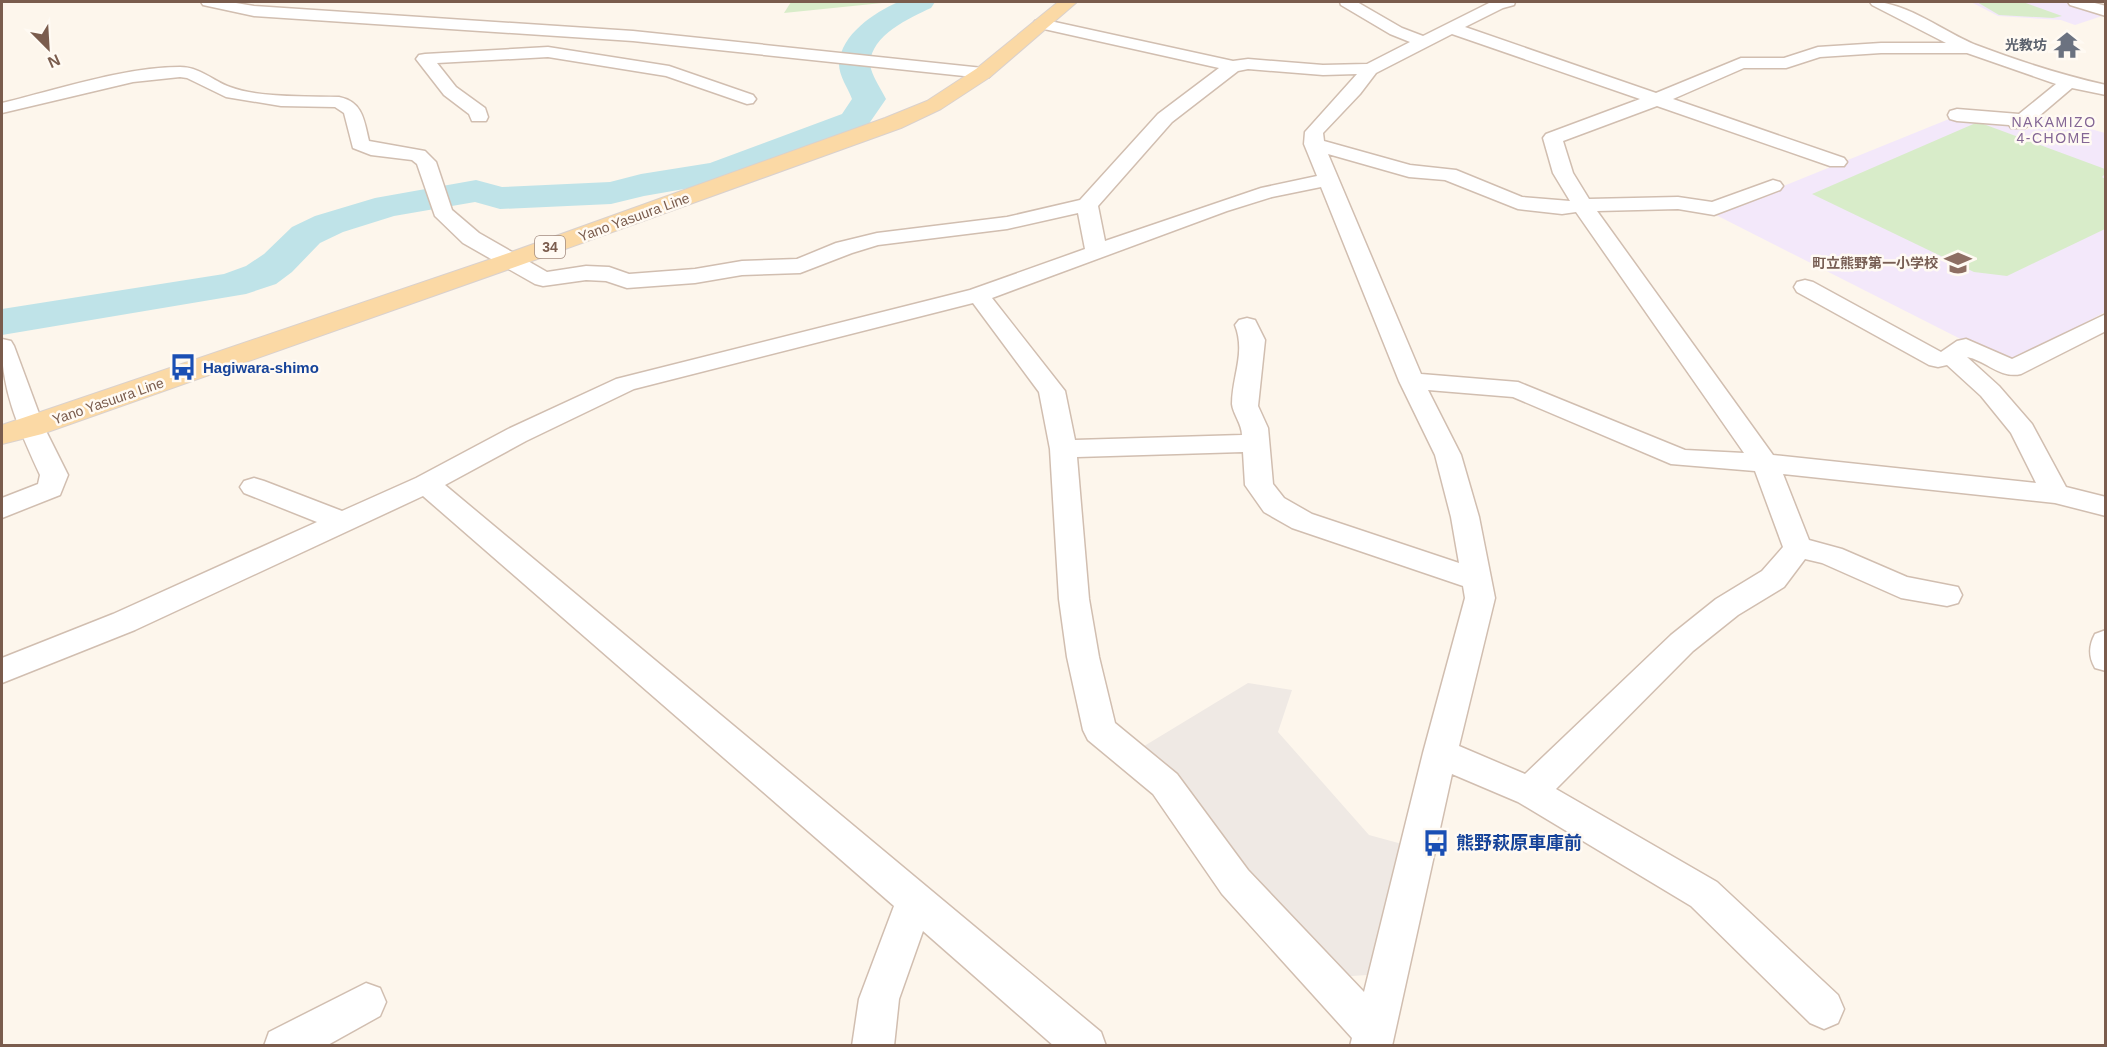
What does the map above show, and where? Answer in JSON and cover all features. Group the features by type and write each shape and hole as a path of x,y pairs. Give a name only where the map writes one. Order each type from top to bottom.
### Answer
{"main road":[{"name":"Yano Yasuura Line","path":"2,435 31,427 509,261 892,123 934,105 983,73 1068,2"}],"street":[{"path":"209,2 254,11 633,36 983,73"},
{"path":"344,16 362,2"},
{"path":"1347,2 1396,30 1421,40"},
{"path":"1373,1039 1440,753 1480,598 1465,517 1448,455 1411,381 1328,180 1314,144 1314,132 1354,90 1370,69 1421,40 1452,28 1498,4 1508,2"},
{"path":"1881,3 1915,2"},
{"path":"2076,2 2106,11"},
{"path":"1881,3 1969,48 2069,82 2106,90"},
{"path":"1041,24 1233,66 1248,64 1323,70 1370,69"},
{"path":"1452,28 1837,162"},
{"path":"679,75 731,48"},
{"path":"1799,551 1765,463 1582,206 1563,173 1553,138 1658,99 1741,63 1786,63 1818,52 1881,48 1969,48"},
{"path":"479,117 478,112 450,91 425,59 548,52 612,61 679,75 747,99"},
{"path":"2,108 133,77 180,72 191,74 226,92 281,101 339,102 353,111 360,144 371,149 418,155 426,162 442,212 471,238 543,279 586,273 609,274 627,281 695,276 742,268 800,266 844,248 877,239 1007,223 1087,205 1165,118 1233,66"},
{"path":"1956,115 2020,122 2069,82"},
{"path":"5,87 25,102"},
{"path":"1314,144 1409,171 1449,174 1518,203 1562,208 1678,203 1714,209 1773,186"},
{"path":"2,671 124,622 426,484 517,435 625,384 978,295 1258,195 1328,180"},
{"path":"1087,205 1097,253"},
{"path":"1805,287 1938,360 1952,357 1966,346 2012,369 2106,321"},
{"path":"978,295 1052,391 1063,449 1074,599 1083,657 1100,730 1165,784 1235,882 1373,1039"},
{"path":"1247,325 1253,340 1245,406 1255,428 1259,485 1274,505 1302,522 1477,580"},
{"path":"2,346 31,427 54,475 51,489 2,509"},
{"path":"1952,357 1990,391 2023,430 2055,494"},
{"path":"1411,381 1518,390 1681,458 1765,463 2055,494 2106,507"},
{"path":"1063,449 1256,443"},
{"path":"426,484 1086,1046"},
{"path":"254,488 343,522"},
{"path":"1530,792 1682,643 1727,607 1773,579 1788,558 1799,551 1812,550 1832,556 1901,587 1947,595"},
{"path":"2106,642 2106,659"},
{"path":"1440,753 1530,792 1704,894 1824,1009"},
{"path":"873,1046 879,999 915,900"},
{"path":"284,1046 366,1002"}],"shaded area":[{"path":"1971,2 2069,2 2105,15 2075,25 2061,20 1998,16"},
{"name":"町立熊野第一小学校","path":"2044,116 2105,133 2105,312 2014,361 2004,361 1714,214 1954,117 1998,120 2027,130"},
{"path":"1248,683 1292,690 1278,732 1369,835 1402,844 1367,975 1337,977 1136,751"}],"green space":[{"path":"791,2 892,2 784,13"},
{"path":"1977,2 2023,2 2062,16 2053,18 1999,15"},
{"path":"1978,122 2105,169 2102,177 2105,179 2105,229 2007,276 1974,272 1812,194"}],"waterway":[{"path":"2,322 231,285 261,275 278,263 306,235 329,224 388,206 476,191 500,198 611,193 641,185 717,173 854,121 869,99 855,68 857,53 862,43 890,18 921,2"}],"place":[{"name":"光教坊","path":"2067,45"},
{"name":"町立熊野第一小学校","path":"1958,263"},
{"name":"Hagiwara-shimo","path":"183,367"},
{"name":"熊野萩原車庫前","path":"1436,843"}],"district":[{"name":"NAKAMIZO 4-CHOME","path":"2054,130"}]}
